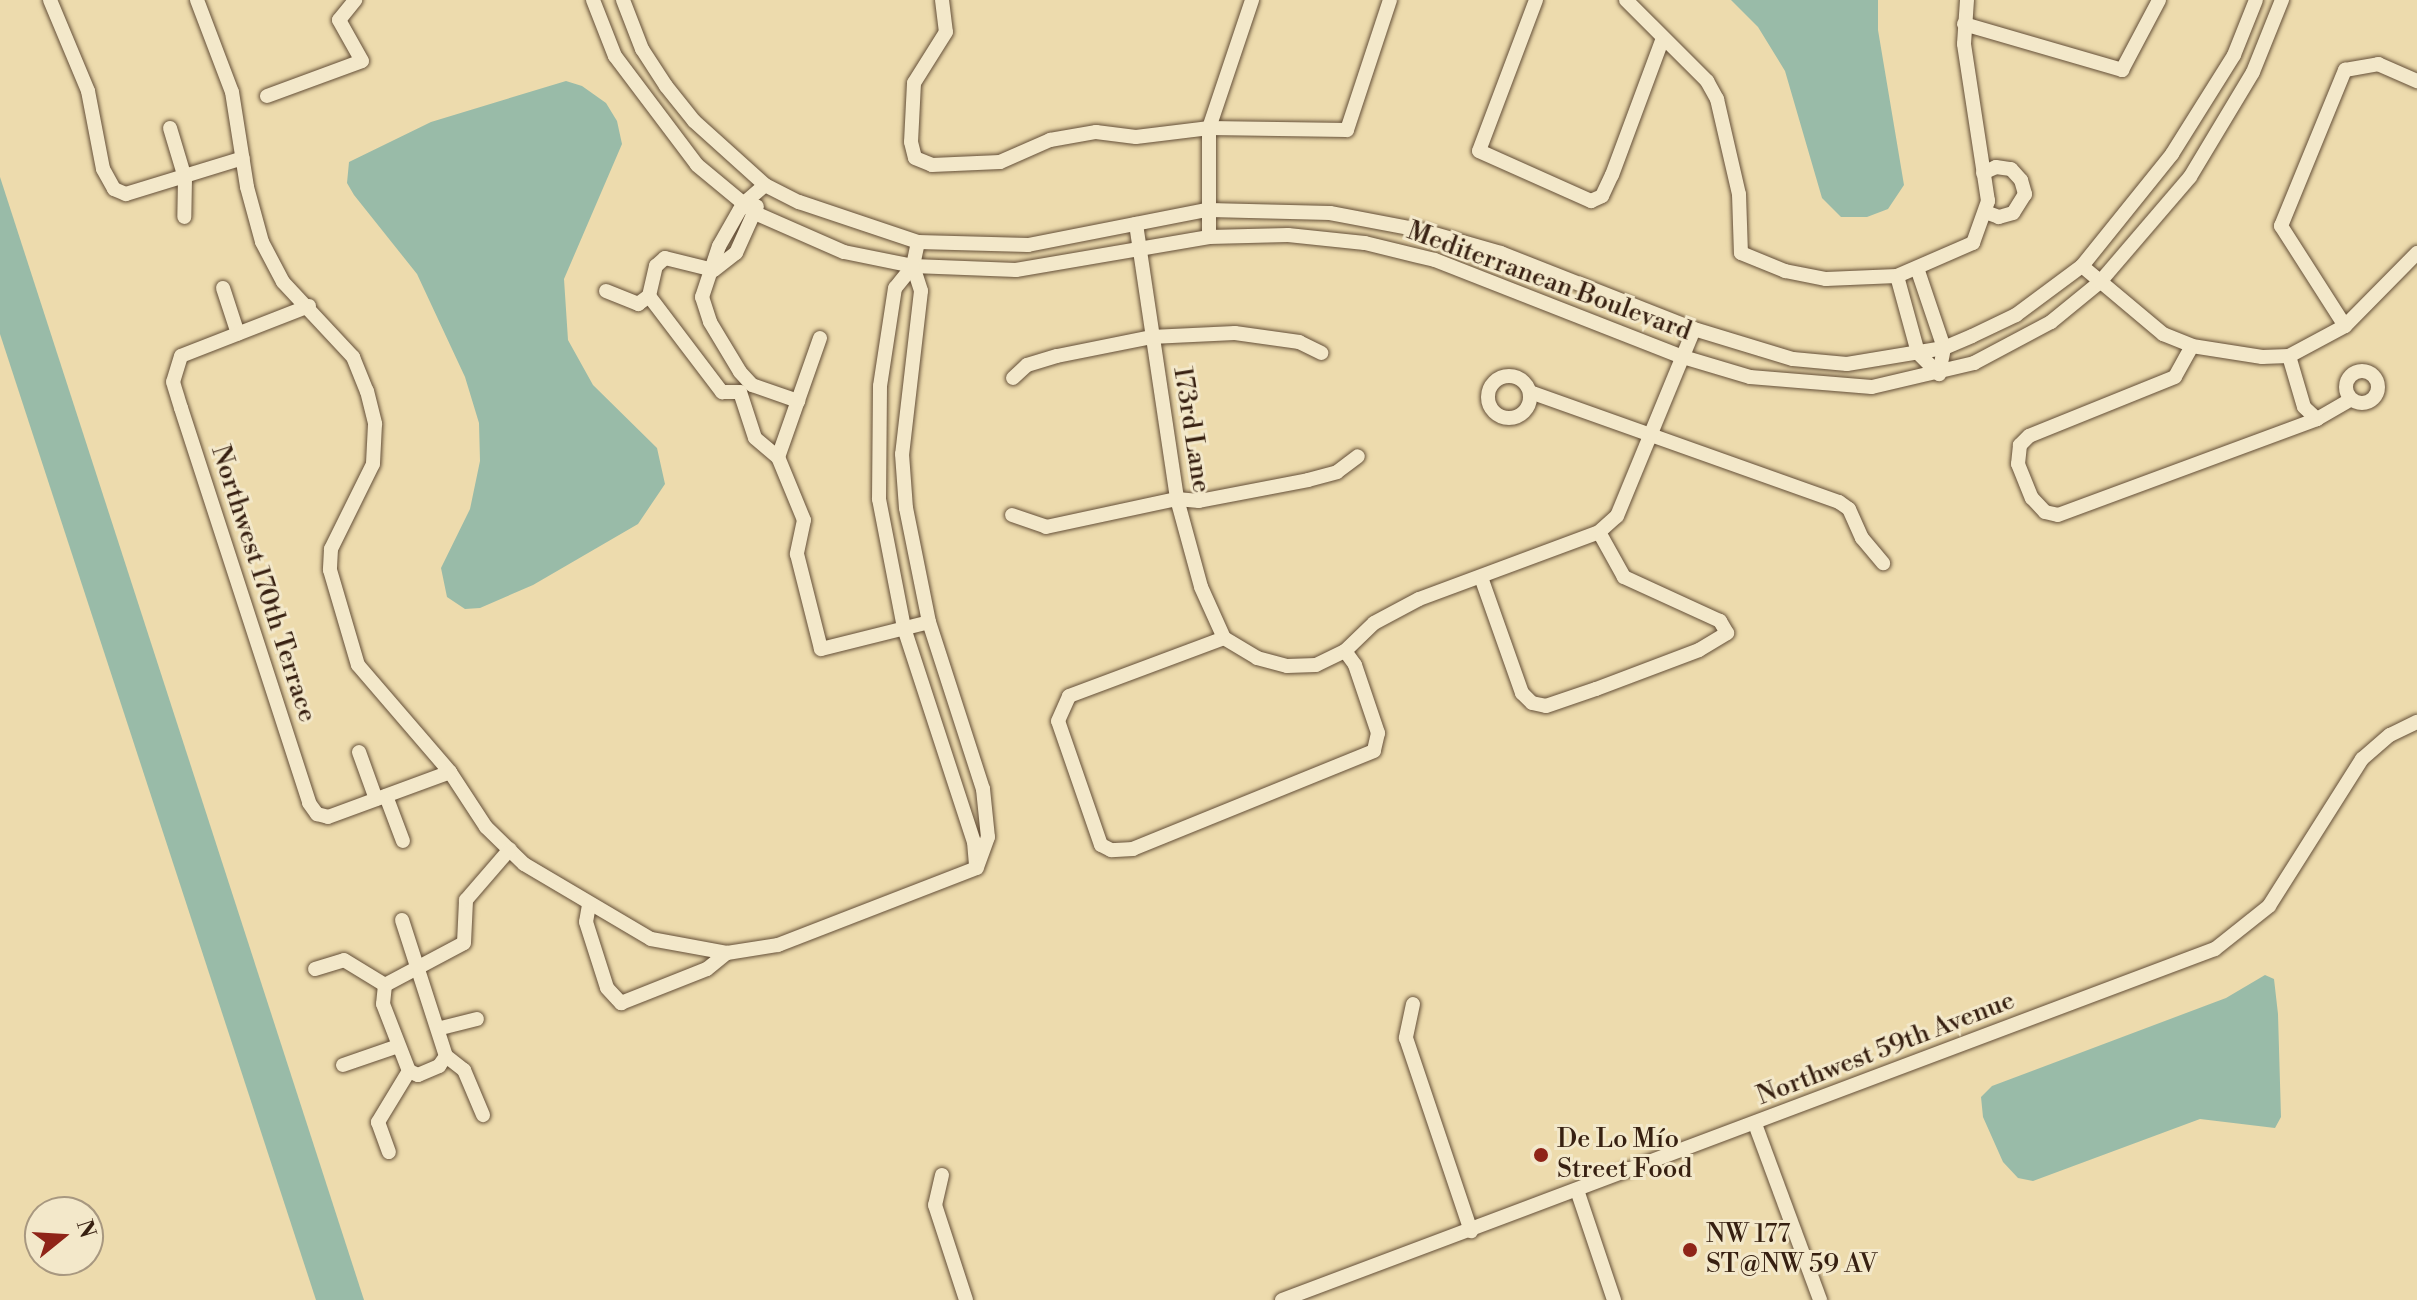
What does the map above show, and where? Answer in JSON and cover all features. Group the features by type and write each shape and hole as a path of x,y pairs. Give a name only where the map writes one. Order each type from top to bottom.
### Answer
{"street":[{"path":"50,0 88,91 103,169 114,189 126,194 243,158"},
{"path":"197,0 232,92 262,242 283,282 309,306 353,357 375,424 373,464 331,549 330,570 358,665 450,772 486,827 510,849 589,905 651,939 727,953 778,945 977,868 988,837 983,789 929,622 906,508 902,454 921,291 913,266"},
{"path":"267,96 362,61 339,20 355,0"},
{"name":"Mediterranean Boulevard","path":"593,0 615,56 665,129 749,208 844,252 913,266 1016,270 1136,252 1209,237 1350,241 1435,260 1683,357 1750,377 1872,387 1939,374 1974,363 2051,322 2100,282 2190,177 2253,72 2282,0"},
{"name":"Mediterranean Boulevard","path":"623,0 642,49 666,86 694,121 765,185 799,202 918,242 1028,245 1206,210 1330,213 1424,231 1501,253 1694,329 1793,359 1847,364 1944,348 2016,315 2082,266 2172,154 2234,55 2256,0"},
{"path":"942,0 946,32 914,83 915,158 932,165 1000,162 1050,140 1096,132 1136,137 1209,128 1347,130 1390,0"},
{"path":"1536,0 1479,151 1591,201 1602,196 1663,38"},
{"path":"1626,0 1707,81 1717,99 1739,194 1741,253 1785,271 1826,279 1897,276 1918,271 1973,243 1985,212 1964,24 1967,0"},
{"path":"1964,24 2122,70 2128,66 2159,0"},
{"path":"1209,237 1206,210 1209,128 1247,2"},
{"path":"2345,326 2281,226 2345,70 2378,64 2417,81"},
{"path":"170,128 185,178 184,217"},
{"path":"1983,173 1996,167 2011,169 2021,180 2025,194 2013,213 1999,217 1985,212"},
{"path":"765,185 719,246 703,302 743,385 755,438 778,457 804,520 797,554 821,649 929,622"},
{"name":"173rd Lane","path":"1136,224 1136,252 1177,499 1201,587 1224,638"},
{"path":"918,242 913,266 895,288 877,450 883,526 904,628 974,842 977,868"},
{"path":"2082,266 2163,334 2192,346 2228,354 2289,356 2345,326 2417,253"},
{"path":"606,291 634,305 649,296 656,266 665,258 714,270"},
{"path":"1918,271 1944,348 1939,374"},
{"path":"1897,276 1918,353 1939,374"},
{"path":"223,288 238,334 309,306"},
{"path":"649,296 722,392 743,385 798,401"},
{"path":"1345,651 1355,665 1378,733 1374,751 1133,849 1111,850 1101,845 1058,721 1061,707 1069,696 1224,638 1257,658 1287,666 1316,665 1345,651 1374,623 1408,605 1482,580 1599,532 1617,516 1694,329"},
{"path":"1013,378 1027,365 1057,356 1151,337 1235,333 1299,342 1322,353"},
{"name":"Northwest 170th Terrace","path":"238,334 181,356 173,382 309,803 317,814 328,817 381,797"},
{"path":"778,457 820,338"},
{"path":"2192,346 2175,377 2029,436 2020,445 2018,464 2032,498 2045,512 2058,515 2317,419 2351,399"},
{"path":"2289,356 2304,407 2317,419"},
{"path":"1530,392 1839,502 1849,509 1862,538 1883,563"},
{"path":"1012,515 1046,527 1177,499 1199,501 1337,472 1358,456"},
{"path":"1482,580 1522,693 1532,703 1546,706 1596,689 1699,650 1727,633 1720,621 1624,577 1599,532"},
{"name":"Northwest 59th Avenue","path":"1282,1300 1755,1124 2230,941 2276,897 2362,759 2390,735 2417,722"},
{"path":"359,752 403,841"},
{"path":"381,797 450,772"},
{"path":"385,985 464,943 466,900 510,849"},
{"path":"589,905 586,922 607,988 621,1003 707,969 727,953"},
{"path":"402,920 441,1028 446,1056 464,1070 483,1115"},
{"path":"315,969 344,960 385,985"},
{"path":"385,985 383,1004 409,1071 418,1075 439,1066 446,1056"},
{"path":"1413,1004 1406,1038 1471,1231"},
{"path":"441,1028 477,1019"},
{"path":"343,1065 398,1046"},
{"path":"389,1152 378,1122 409,1071"},
{"path":"1755,1124 1820,1300"},
{"path":"942,1175 935,1205 966,1300"},
{"path":"1577,1190 1614,1300"}],"shaded area":[{"path":"1731,0 1878,0 1878,30 1904,185 1888,209 1867,217 1841,217 1822,198 1785,71 1758,27"},
{"path":"566,81 582,86 606,103 617,121 622,144 564,279 568,340 593,385 657,448 665,484 638,524 533,585 480,608 465,609 447,597 441,568 470,509 480,461 479,423 465,377 417,274 347,183 349,162 431,122"},
{"path":"0,177 364,1300 316,1300 0,334"},
{"path":"2265,975 2274,979 2278,1014 2281,1117 2275,1128 2200,1119 2033,1181 2018,1178 2003,1162 1983,1117 1981,1097 1992,1086 2226,998"}],"place":[{"name":"De Lo Mío Street Food","path":"1541,1155"},
{"name":"NW 177 ST@NW 59 AV","path":"1690,1250"}]}
